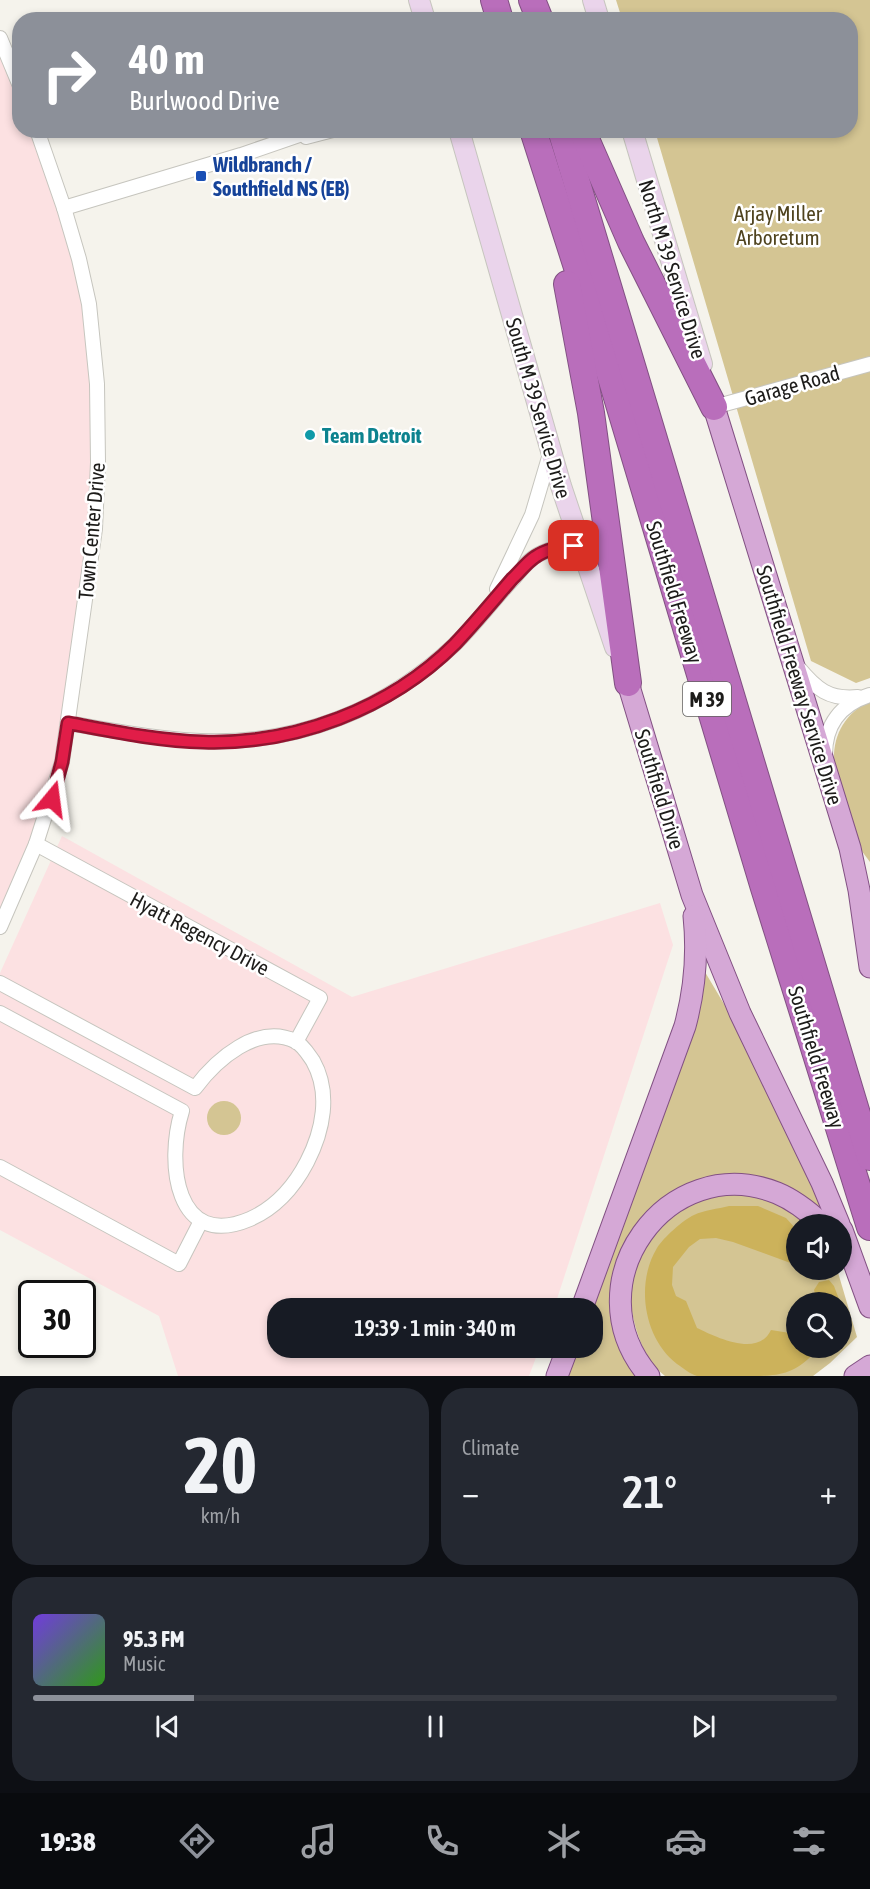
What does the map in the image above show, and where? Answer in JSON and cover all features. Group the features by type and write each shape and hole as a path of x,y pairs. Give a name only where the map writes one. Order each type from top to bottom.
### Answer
{"highway":[{"name":"Southfield Freeway","path":"535,138 592,314 764,888 870,1227"},
{"name":"Southfield Freeway","path":"563,138 870,1157"},
{"path":"586,138 631,242 714,407"},
{"path":"545,172 586,382 628,683"}],"main road":[{"name":"South M 39 Service Drive","path":"461,138 580,547 628,683"},
{"name":"North M 39 Service Drive","path":"634,138 714,407"},
{"name":"Southfield Freeway Service Drive","path":"714,407 850,848 859,890 870,967"},
{"name":"Southfield Drive","path":"628,683 692,895"},
{"path":"850,848 870,867"},
{"name":"Southfield Freeway","path":"692,895 744,1021 835,1214"},
{"path":"586,1298 690,1007 697,944 692,895"},
{"path":"650,1376 632,1350 624,1330 621,1288 631,1252 642,1233 656,1217 688,1196 704,1190 737,1185 774,1192 790,1199 809,1214"},
{"path":"852,1264 870,1307"},
{"path":"557,1376 564,1358"},
{"path":"855,1376 870,1366"}],"street":[{"path":"0,38 12,67"},
{"name":"Town Center Drive","path":"0,927 36,844 62,762 95,529 98,458 97,384 89,304 80,259 40,138"},
{"path":"284,142 294,138"},
{"path":"64,208 300,138"},
{"name":"Garage Road","path":"714,407 870,364"},
{"path":"489,604 532,516 551,452"},
{"path":"68,723 168,740 202,742 254,740 304,730 359,710 408,682 454,645 533,558 556,548 580,547"},
{"path":"793,661 811,682 830,695 844,699 868,695"},
{"path":"825,766 825,742 834,719 844,707 868,695"},
{"name":"Hyatt Regency Drive","path":"36,844 320,998 296,1042"},
{"path":"0,983 195,1088"},
{"path":"0,1013 182,1112"},
{"path":"75,1053 88,1030"},
{"path":"270,1037 296,1042 308,1053 316,1068 322,1083 324,1100 317,1143 297,1181 278,1202 252,1218 239,1223 221,1225 201,1221 184,1201 177,1183 174,1149 182,1112 195,1088 212,1066 224,1056 253,1041 270,1037"},
{"path":"0,1167 179,1264 201,1221"}],"shaded area":[{"path":"0,38 12,68 12,138 39,138 79,259 98,462 62,762 0,927"},
{"path":"62,836 352,997 660,903 673,945 557,1298 267,1298 267,1358 536,1358 529,1376 178,1376 159,1316 0,1230 0,973"},
{"path":"729,1206 758,1206 786,1218 786,1261 733,1242 716,1238 700,1239 689,1247 673,1267 672,1285 676,1296 686,1301 697,1328 715,1336 747,1344 757,1343 771,1330 786,1332 786,1358 809,1358 798,1367 791,1371 766,1376 697,1376 677,1364 657,1340 646,1310 646,1278 650,1262 668,1234 689,1217"},
{"path":"829,1280 836,1292 814,1292 819,1282"}],"green space":[{"name":"Arjay Miller Arboretum","path":"616,0 870,0 870,678 856,683 811,661 657,138 858,138 858,12 620,12"},
{"path":"870,701 870,862 858,846 834,765 834,754 838,735 847,719 853,712"},
{"path":"705,972 746,1041 827,1214 711,1180 621,1259 641,1376 562,1376 569,1358 603,1358 603,1298 595,1298"},
{"path":"224,1101 236,1106 241,1118 236,1130 224,1135 212,1130 207,1118 212,1106"},
{"path":"741,1193 783,1204 796,1214 786,1214 786,1280 840,1280 844,1292 786,1292 786,1358 835,1358 813,1376 665,1376 652,1363 642,1346 633,1319 631,1289 632,1276 643,1251 680,1209 701,1199"},
{"path":"852,1320 857,1337 852,1342"}],"place":[{"name":"Wildbranch / Southfield NS (EB)","path":"201,176"},
{"name":"Team Detroit","path":"310,435"}],"route":[{"path":"52,799 62,762 68,723 168,740 224,742 283,735 332,721 384,697 432,664 454,645 533,558 556,548 574,546"}]}
